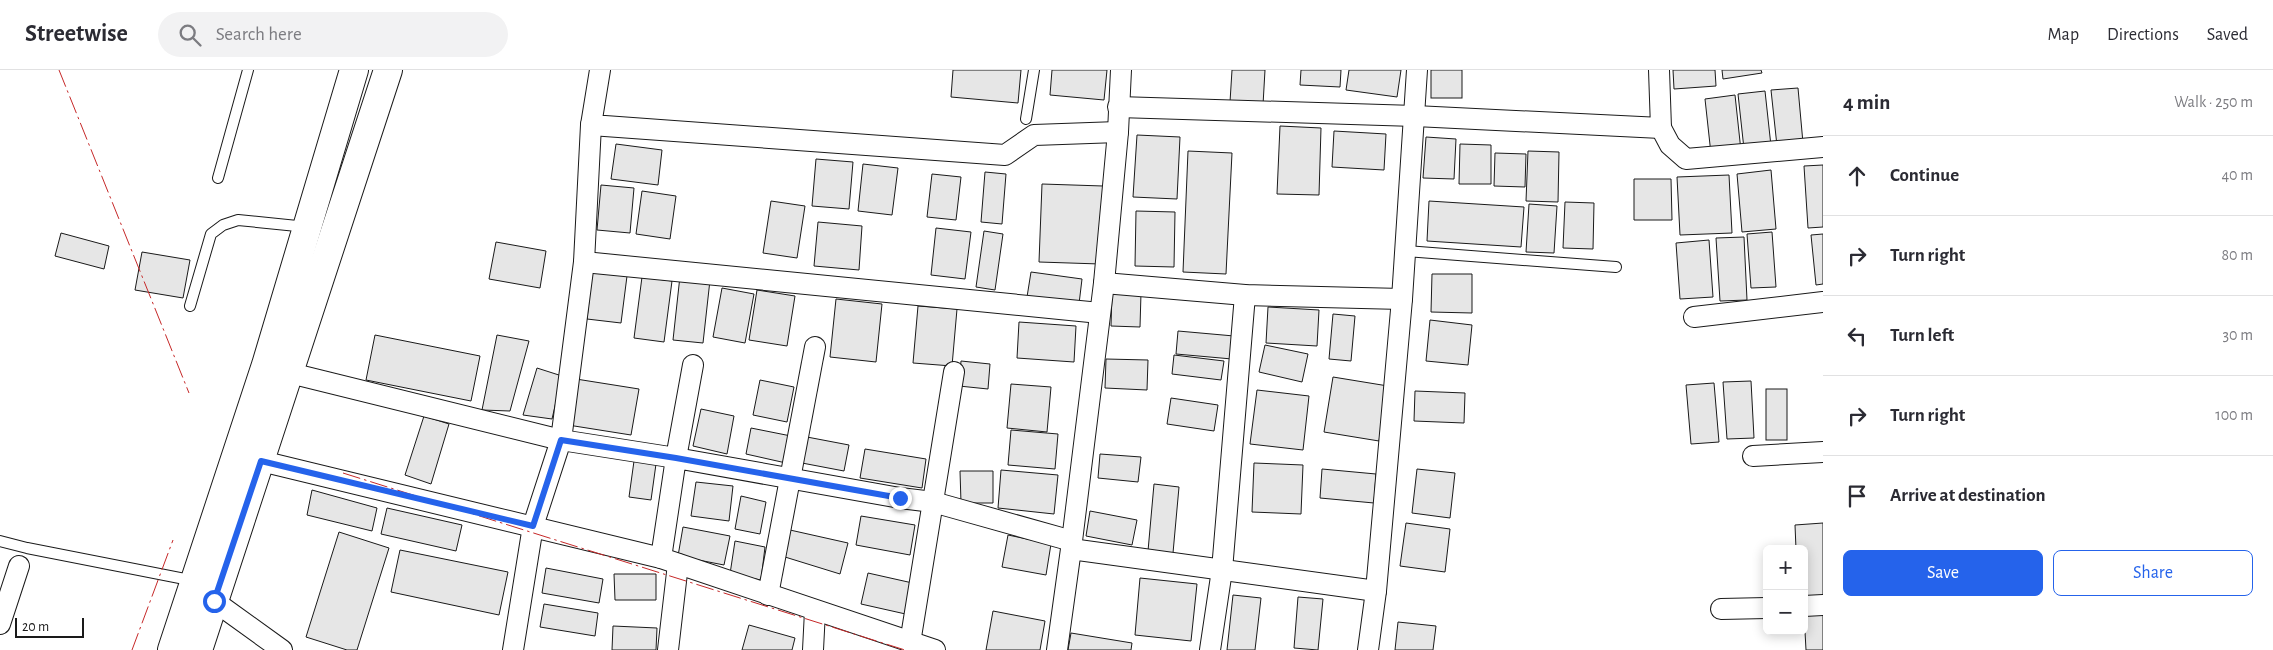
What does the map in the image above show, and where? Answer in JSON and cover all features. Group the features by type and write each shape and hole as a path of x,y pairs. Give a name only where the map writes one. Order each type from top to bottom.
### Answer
{"main road":[{"path":"198,650 205,591 266,365 354,70"},
{"path":"172,650 205,591 261,461 388,70"}],"street":[{"path":"513,650 533,526 561,440 584,262 591,125 600,70"},
{"path":"1057,650 1104,283 1118,132 1121,70"},
{"path":"1368,650 1376,591 1402,299 1417,70"},
{"path":"1659,70 1661,128 1670,146 1686,159 1823,147"},
{"path":"1118,107 1415,116 1661,128"},
{"path":"591,125 1005,156 1034,135 1118,132"},
{"path":"584,262 1100,313"},
{"path":"1104,283 1245,295 1402,299"},
{"path":"1210,650 1222,570 1245,295"},
{"path":"1694,317 1823,302"},
{"path":"768,595 815,348"},
{"path":"668,650 669,561 676,458 692,365"},
{"path":"910,643 954,372"},
{"path":"290,373 561,440 933,502 1071,546 1222,570 1376,591"},
{"path":"1753,456 1823,452"},
{"path":"261,461 533,526 669,561 935,650"},
{"path":"0,624 19,566"},
{"path":"205,591 282,650"},
{"path":"1808,606 1823,605"},
{"path":"1721,609 1763,608"},
{"path":"813,650 815,611"}],"lane":[{"path":"218,178 248,70"},
{"path":"1026,119 1034,70"},
{"path":"190,306 211,234 223,225 238,220 308,227"},
{"path":"1406,251 1616,267"},
{"path":"0,541 205,591"}],"building":[{"path":"953,70 1021,70 1018,103 951,97"},
{"path":"1052,70 1107,70 1104,100 1050,95"},
{"path":"1232,70 1265,70 1263,105 1230,102"},
{"path":"1301,70 1341,70 1340,87 1300,85"},
{"path":"1349,70 1401,70 1397,97 1346,90"},
{"path":"1431,70 1462,70 1462,98 1431,98"},
{"path":"1673,70 1715,70 1716,86 1674,89"},
{"path":"1722,70 1761,70 1762,73 1723,79"},
{"path":"1798,88 1803,143 1777,146 1771,90"},
{"path":"1765,91 1771,146 1744,149 1738,94"},
{"path":"1735,95 1741,151 1711,154 1705,99"},
{"path":"1280,126 1321,128 1319,195 1277,194"},
{"path":"1334,131 1386,134 1384,170 1332,167"},
{"path":"1137,135 1180,137 1177,199 1133,197"},
{"path":"1426,137 1456,139 1454,179 1423,178"},
{"path":"616,144 662,150 658,185 611,179"},
{"path":"1460,144 1491,145 1491,184 1459,184"},
{"path":"1188,151 1232,153 1226,274 1183,272"},
{"path":"1528,151 1559,152 1558,202 1526,201"},
{"path":"1495,153 1526,154 1525,187 1494,186"},
{"path":"816,159 853,162 849,209 812,206"},
{"path":"863,164 898,168 892,215 858,211"},
{"path":"1823,165 1823,227 1808,228 1804,166"},
{"path":"1771,170 1776,229 1742,232 1737,174"},
{"path":"985,172 1006,174 1002,224 981,222"},
{"path":"932,174 961,177 956,220 927,217"},
{"path":"1729,175 1732,233 1680,235 1677,177"},
{"path":"1634,179 1671,179 1672,220 1634,220"},
{"path":"1042,184 1103,186 1100,264 1039,262"},
{"path":"601,185 634,188 630,233 597,230"},
{"path":"642,191 676,196 670,239 636,234"},
{"path":"771,201 805,206 797,258 763,253"},
{"path":"1429,201 1524,207 1521,247 1427,241"},
{"path":"1565,202 1594,203 1593,249 1563,248"},
{"path":"1529,204 1557,206 1554,253 1526,252"},
{"path":"1136,211 1175,212 1174,267 1135,266"},
{"path":"818,222 862,226 859,270 814,266"},
{"path":"936,228 971,232 965,279 931,275"},
{"path":"984,231 1003,234 995,290 976,287"},
{"path":"1772,232 1776,287 1751,288 1747,234"},
{"path":"61,233 109,246 104,269 55,256"},
{"path":"1823,234 1823,284 1816,285 1811,235"},
{"path":"1744,237 1747,300 1720,301 1716,238"},
{"path":"1709,240 1713,297 1680,299 1676,243"},
{"path":"496,242 546,251 540,288 489,279"},
{"path":"142,252 190,260 183,298 135,290"},
{"path":"592,272 627,276 621,323 587,319"},
{"path":"1031,272 1082,279 1079,304 1027,297"},
{"path":"1432,274 1472,274 1472,313 1431,312"},
{"path":"680,276 710,280 703,343 673,340"},
{"path":"642,277 672,281 664,342 634,338"},
{"path":"722,288 754,294 745,343 713,337"},
{"path":"757,290 795,296 787,346 749,340"},
{"path":"1112,292 1141,293 1140,327 1111,326"},
{"path":"836,299 882,304 876,362 830,357"},
{"path":"918,306 957,309 952,366 913,363"},
{"path":"1268,307 1319,310 1317,346 1266,343"},
{"path":"1333,314 1355,316 1351,361 1329,359"},
{"path":"1430,320 1472,325 1468,365 1426,361"},
{"path":"1019,322 1076,326 1074,362 1017,358"},
{"path":"1178,331 1234,336 1232,359 1176,354"},
{"path":"375,335 480,356 471,401 366,380"},
{"path":"497,335 529,341 510,411 482,410"},
{"path":"1265,345 1308,354 1302,382 1259,372"},
{"path":"1174,355 1224,361 1221,380 1172,374"},
{"path":"1106,359 1148,360 1147,390 1105,388"},
{"path":"961,361 990,364 988,389 959,386"},
{"path":"537,368 562,376 552,419 523,415"},
{"path":"1333,377 1388,386 1379,441 1324,432"},
{"path":"576,379 639,389 631,435 568,425"},
{"path":"760,380 794,387 787,422 753,415"},
{"path":"1751,381 1754,438 1727,439 1723,382"},
{"path":"1714,383 1719,442 1691,444 1686,385"},
{"path":"1011,384 1051,387 1047,432 1007,428"},
{"path":"1766,389 1787,389 1787,440 1766,440"},
{"path":"1257,390 1309,396 1303,450 1250,444"},
{"path":"1415,391 1465,393 1464,423 1414,421"},
{"path":"1171,398 1218,405 1214,431 1167,424"},
{"path":"701,409 734,416 727,454 693,446"},
{"path":"424,416 449,424 431,484 405,475"},
{"path":"751,428 791,436 786,463 746,454"},
{"path":"1011,430 1058,434 1055,469 1008,465"},
{"path":"807,437 849,445 844,471 802,463"},
{"path":"865,449 926,459 922,488 860,478"},
{"path":"1100,454 1141,457 1138,482 1098,478"},
{"path":"634,461 656,464 651,500 629,497"},
{"path":"1254,463 1303,465 1301,514 1252,512"},
{"path":"1322,469 1376,474 1374,503 1320,498"},
{"path":"1417,469 1455,473 1450,518 1412,513"},
{"path":"1001,470 1058,475 1054,514 998,508"},
{"path":"960,471 993,471 993,503 961,503"},
{"path":"696,482 733,486 729,521 691,516"},
{"path":"1154,484 1179,487 1173,553 1148,551"},
{"path":"312,490 377,508 372,531 307,515"},
{"path":"741,496 766,502 760,534 735,529"},
{"path":"387,508 462,525 456,551 381,534"},
{"path":"1090,511 1137,520 1132,545 1086,536"},
{"path":"861,516 915,525 910,555 856,545"},
{"path":"1406,523 1450,529 1445,572 1400,566"},
{"path":"1823,523 1823,598 1808,600 1808,545 1796,545 1795,525"},
{"path":"683,527 730,536 724,565 678,556"},
{"path":"790,530 848,543 840,574 785,557"},
{"path":"339,532 389,548 357,650 347,650 306,637"},
{"path":"1008,535 1051,544 1046,575 1002,567"},
{"path":"735,541 765,547 761,580 730,574"},
{"path":"400,550 508,572 499,615 391,592"},
{"path":"546,568 603,579 599,603 542,593"},
{"path":"868,573 917,584 910,615 861,604"},
{"path":"614,574 656,574 656,600 615,600"},
{"path":"1140,578 1197,584 1191,641 1135,635"},
{"path":"1233,595 1261,598 1255,650 1227,650"},
{"path":"1298,597 1323,599 1318,650 1294,648"},
{"path":"544,604 598,613 595,636 540,627"},
{"path":"993,611 1045,621 1040,650 986,650"},
{"path":"1823,612 1823,650 1806,650 1805,635 1808,635 1808,613"},
{"path":"1398,622 1436,626 1433,650 1395,650"},
{"path":"749,625 795,638 792,650 742,650"},
{"path":"613,626 657,628 656,650 612,650"},
{"path":"1071,633 1132,643 1131,650 1068,650"}],"power":[{"path":"59,70 189,393"},
{"path":"343,473 905,650"},
{"path":"132,650 173,540"}],"route":[{"path":"214,601 261,461 533,526 561,440 676,458 900,498"}]}
